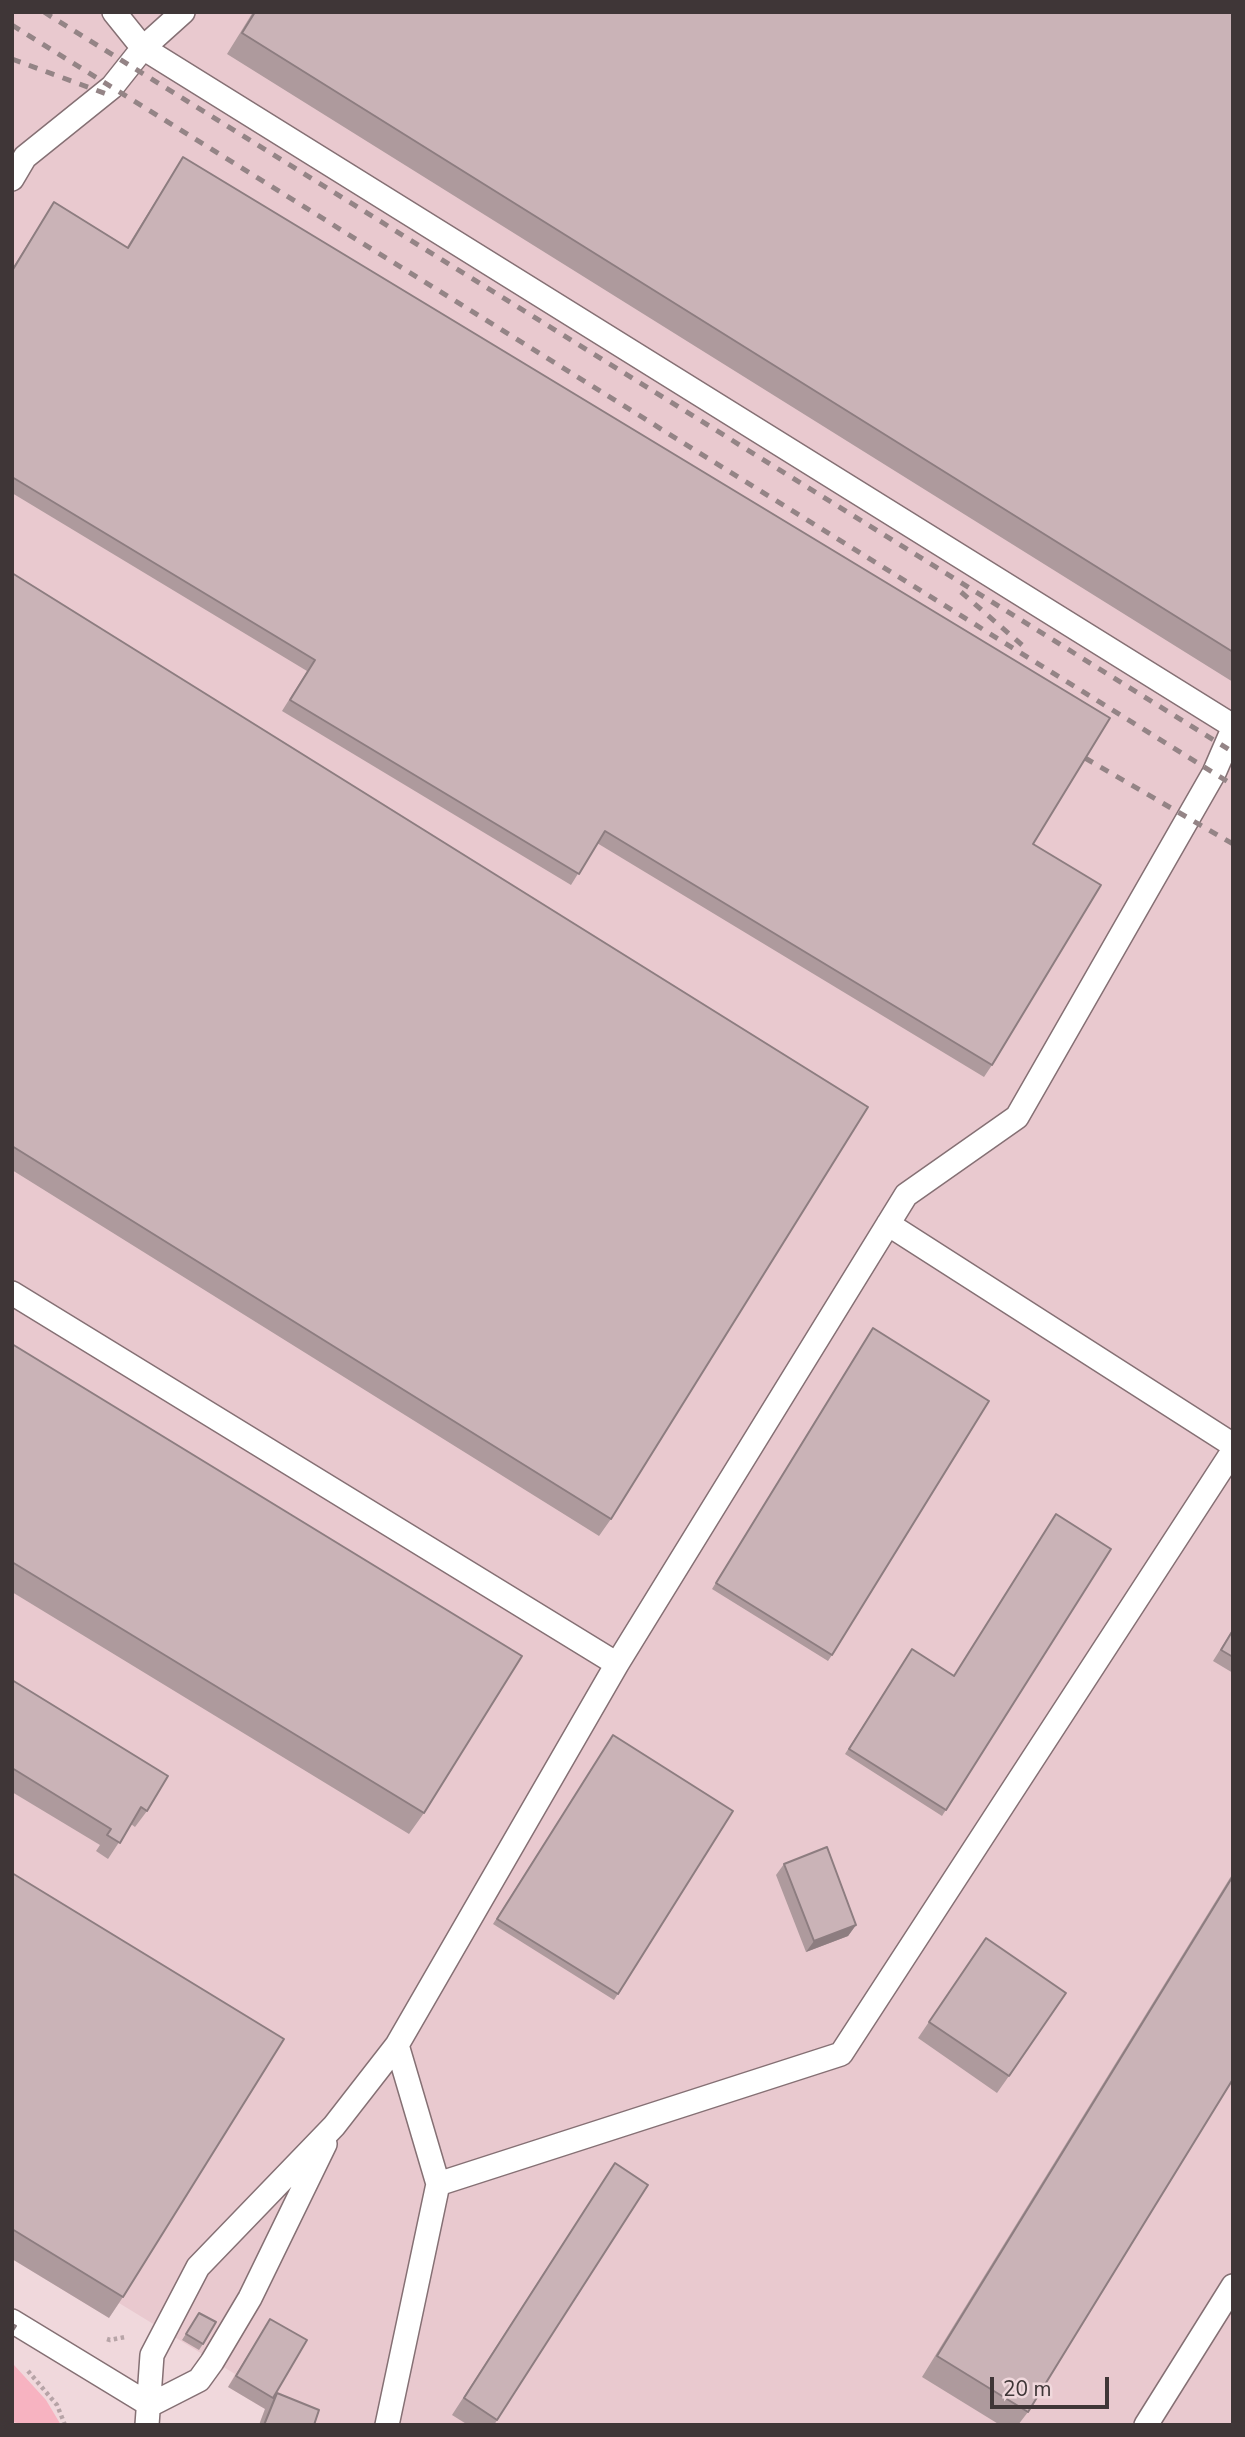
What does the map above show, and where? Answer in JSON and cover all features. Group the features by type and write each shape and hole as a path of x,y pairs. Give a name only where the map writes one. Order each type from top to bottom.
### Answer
{"lane":[{"path":"114,12 143,48 1233,728 1214,773 1017,1117 906,1195 617,1664 397,2045 334,2126 198,2267 152,2355 148,2415"},
{"path":"12,179 25,157 112,87 143,48 183,12"},
{"path":"888,1224 1233,1445"},
{"path":"12,1293 617,1664"},
{"path":"438,2184 841,2054 1233,1451"},
{"path":"387,2425 438,2184 397,2045"},
{"path":"148,2415 199,2380 212,2362 250,2298 334,2126"},
{"path":"1146,2425 1233,2286"},
{"path":"12,2321 148,2415"}],"shaded area":[{"path":"12,12 1233,12 1233,2425 259,2425 265,2409 228,2387 235,2374 119,2303 109,2318 12,2259"},
{"path":"14,2365 46,2400 61,2425 12,2422"}],"building":[{"path":"255,12 1233,12 1233,652 242,33"},
{"path":"183,157 1110,718 1033,844 1101,885 992,1065 605,831 579,874 290,700 315,660 12,477 12,271 54,202 128,248"},
{"path":"12,573 868,1107 611,1519 12,1146"},
{"path":"873,1328 989,1401 832,1655 716,1583"},
{"path":"12,1344 522,1656 424,1813 12,1562"},
{"path":"1056,1514 1111,1549 946,1810 849,1749 912,1649 954,1676"},
{"path":"1233,1630 1233,1657 1221,1650"},
{"path":"12,1680 168,1776 147,1811 141,1807 120,1843 107,1835 111,1829 12,1768"},
{"path":"613,1735 733,1811 618,1994 497,1919"},
{"path":"827,1847 856,1925 814,1941 784,1864"},
{"path":"12,1873 284,2039 123,2297 12,2229"},
{"path":"1233,1876 1233,2079 1028,2412 937,2356"},
{"path":"986,1938 1066,1993 1009,2076 929,2022"},
{"path":"615,2163 648,2185 497,2420 464,2398"},
{"path":"199,2313 216,2322 203,2344 186,2334"},
{"path":"270,2319 307,2340 273,2398 236,2376"},
{"path":"277,2393 319,2410 314,2425 264,2425"}],"railway":[{"path":"44,12 1233,752"},
{"path":"12,25 1233,785"},
{"path":"12,59 112,96"},
{"path":"961,592 1022,645"},
{"path":"1085,758 1233,844"}]}
